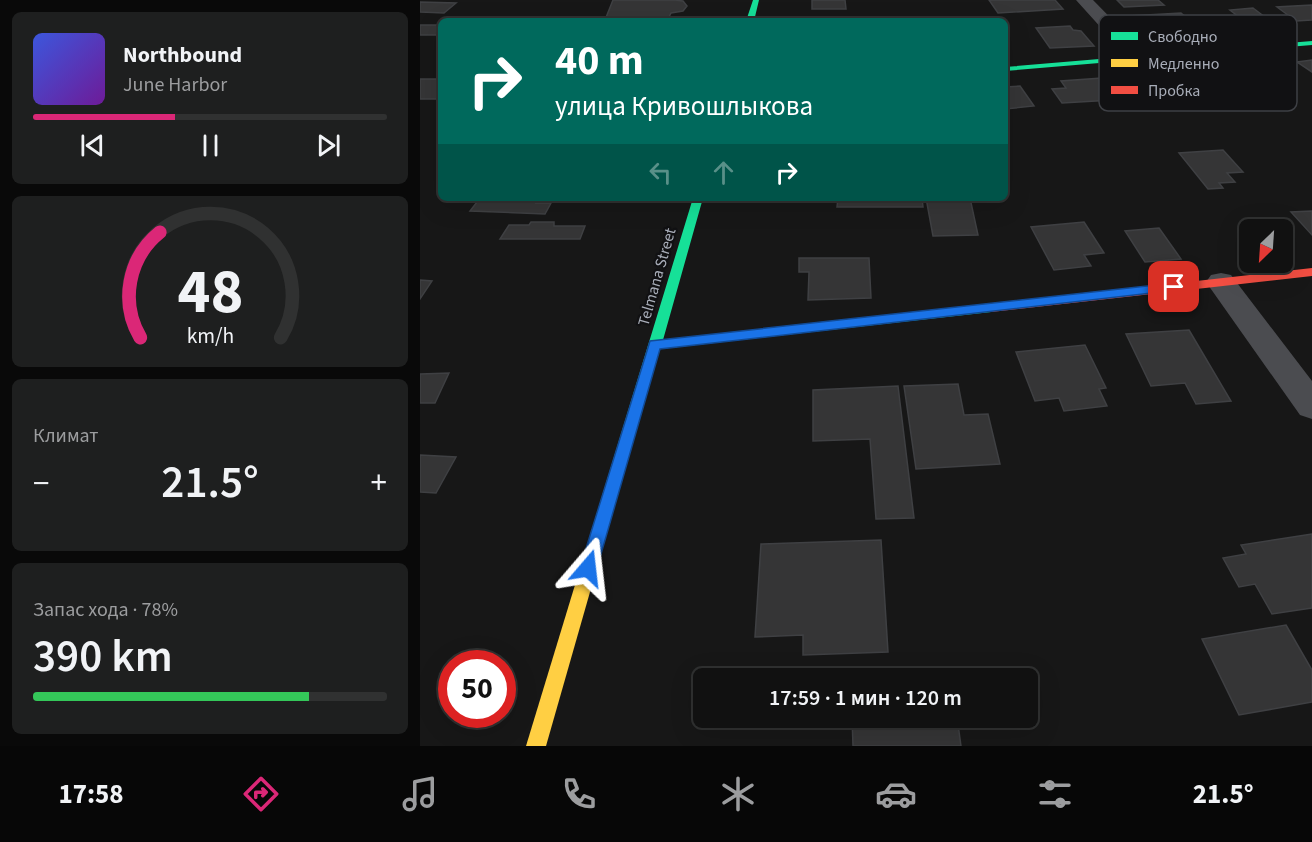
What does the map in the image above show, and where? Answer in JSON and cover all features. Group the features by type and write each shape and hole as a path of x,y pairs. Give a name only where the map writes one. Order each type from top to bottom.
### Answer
{"street":[{"path":"751,18 756,0"},
{"path":"1084,0 1099,16"},
{"path":"1297,44 1312,43"},
{"path":"1008,69 1099,61"},
{"name":"Telmana Street","path":"536,746 697,201"},
{"path":"655,345 1312,272"},
{"path":"1221,282 1312,406"}],"building":[{"path":"613,0 675,0 683,1 687,6 683,11 671,13 669,17 606,18"},
{"path":"812,0 845,0 846,9 812,9"},
{"path":"989,0 1055,0 1063,9 998,13"},
{"path":"1117,0 1158,0 1164,5 1124,7"},
{"path":"420,2 456,3 444,13 420,12"},
{"path":"1312,5 1312,20 1297,21 1297,15 1288,15 1277,7"},
{"path":"1253,8 1262,15 1236,15 1230,10"},
{"path":"1181,13 1183,15 1147,15"},
{"path":"420,25 438,25 438,35 420,35"},
{"path":"1070,26 1073,30 1081,31 1094,46 1050,48 1036,28"},
{"path":"1312,60 1312,72 1297,62"},
{"path":"1099,78 1099,101 1062,103 1052,89 1066,88 1061,81"},
{"path":"420,79 438,79 438,99 420,99"},
{"path":"1020,86 1034,106 1008,109 1008,87"},
{"path":"1223,150 1243,172 1227,173 1235,182 1219,183 1223,188 1208,189 1179,153"},
{"path":"478,201 551,203 545,214 470,211"},
{"path":"838,201 922,201 923,207 837,207"},
{"path":"927,201 971,201 978,235 933,236"},
{"path":"1312,211 1312,235 1291,212"},
{"path":"531,222 554,222 554,226 585,226 580,239 500,239 509,225 529,225"},
{"path":"1084,222 1104,253 1084,255 1091,266 1054,270 1031,227"},
{"path":"1159,228 1181,259 1145,262 1125,231"},
{"path":"799,258 869,258 871,298 808,300 809,272 799,272"},
{"path":"420,280 432,281 420,299"},
{"path":"1189,330 1231,401 1196,404 1185,383 1151,386 1126,334"},
{"path":"1085,345 1106,388 1099,389 1107,406 1064,411 1059,398 1035,401 1016,352"},
{"path":"449,373 435,403 420,403 420,374"},
{"path":"958,384 964,415 988,414 1000,464 916,469 904,386"},
{"path":"898,386 914,518 876,519 870,439 813,441 813,390"},
{"path":"420,455 456,457 436,493 420,492"},
{"path":"1312,534 1312,608 1272,614 1255,584 1239,587 1223,558 1246,554 1241,545"},
{"path":"881,540 888,652 803,655 803,635 755,637 761,544"},
{"path":"1286,625 1312,670 1312,702 1239,715 1202,639"},
{"path":"852,728 959,728 961,746 853,746"}],"traffic: fast":[{"path":"751,18 756,0"},
{"path":"1297,44 1312,43"},
{"path":"1008,69 1099,61"},
{"path":"600,529 697,201"},
{"path":"655,345 991,308"}],"traffic: slow":[{"path":"536,746 600,529"}],"traffic: jam":[{"path":"991,308 1312,272"}],"route":[{"path":"588,568 655,345 1174,287"}]}
